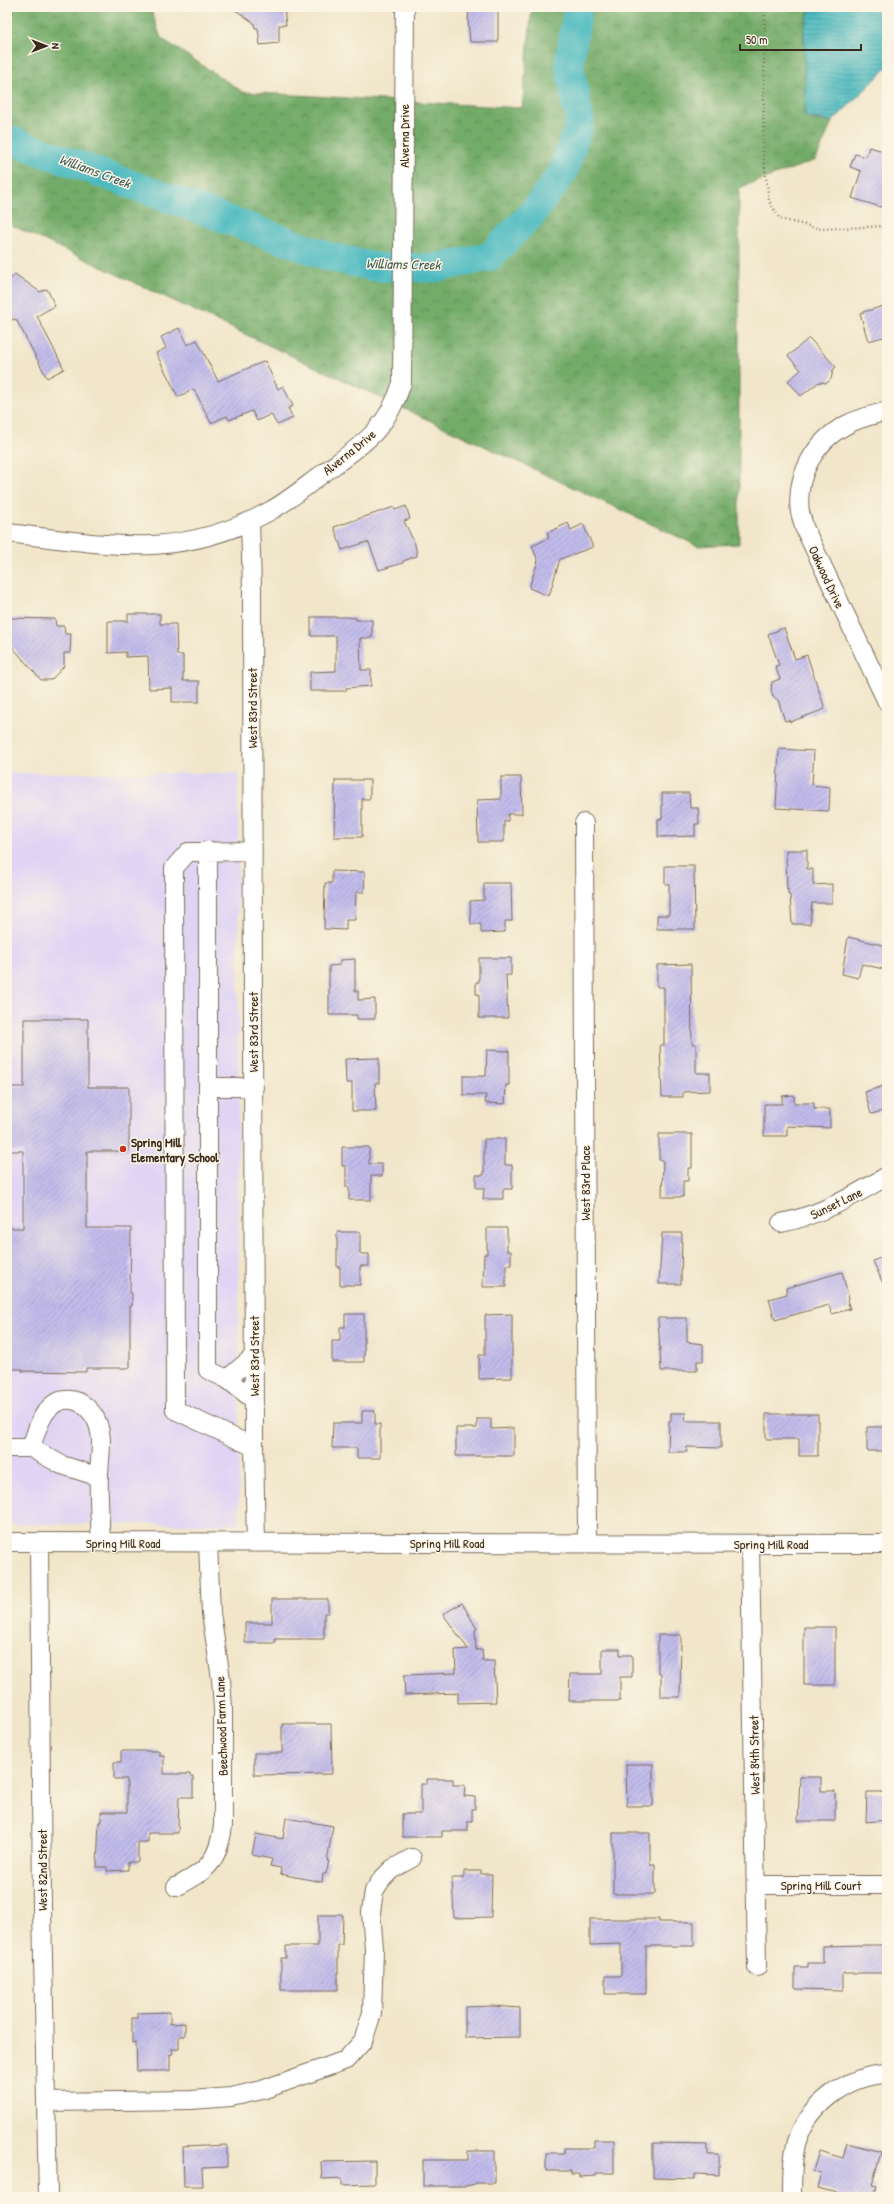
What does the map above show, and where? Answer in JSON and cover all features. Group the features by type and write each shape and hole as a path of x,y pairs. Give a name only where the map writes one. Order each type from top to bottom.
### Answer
{"street":[{"name":"Alverna Drive","path":"7,533 116,545 149,546 200,539 250,521 279,505 354,451 369,439 382,425 394,404 402,383 404,321 405,7"},
{"name":"Oakwood Drive","path":"887,411 846,425 829,436 818,447 807,467 802,481 800,512 804,526 887,702"},
{"name":"West 83rd Street","path":"250,521 252,588 254,1447 256,1543"},
{"name":"West 83rd Place","path":"584,823 587,1543"},
{"path":"253,851 208,850 188,852 174,868 175,1410 254,1447"},
{"path":"208,850 208,1370 227,1379 254,1400"},
{"path":"208,1087 254,1087"},
{"name":"Sunset Lane","path":"781,1223 818,1214 887,1176"},
{"path":"227,1379 254,1356"},
{"path":"31,1448 36,1431 48,1408 61,1401 78,1402 90,1408 100,1433 99,1477 101,1542"},
{"path":"7,1448 31,1448 62,1465 99,1477"},
{"name":"Spring Mill Road","path":"7,1542 887,1544"},
{"name":"West 82nd Street","path":"39,1542 48,2197"},
{"name":"Beechwood Farm Lane","path":"176,1887 198,1876 216,1856 221,1845 223,1826 222,1701 211,1612 208,1543"},
{"name":"West 84th Street","path":"750,1544 757,1967"},
{"path":"46,2102 191,2100 231,2097 262,2090 346,2060 364,2041 372,2013 374,1949 371,1912 374,1891 382,1879 392,1869 412,1858"},
{"name":"Spring Mill Court","path":"756,1885 887,1885"},
{"path":"792,2197 792,2168 798,2138 813,2112 829,2096 862,2078 887,2074"}],"path":[{"path":"765,7 763,153 769,201 780,219 820,229 887,226"}],"shaded area":[{"name":"Spring Mill Elementary School","path":"7,773 238,773 239,1524 7,1524"}],"green space":[{"path":"7,7 150,7 161,38 243,92 522,108 532,7 810,7 804,30 805,117 832,122 816,160 739,188 739,544 698,546 7,223"}],"water":[{"path":"810,7 887,7 887,68 832,122 805,117 804,30"}],"building":[{"path":"231,7 284,7 286,25 279,25 279,43 260,45 258,28 255,28 254,23"},
{"path":"472,7 498,7 498,42 470,42 468,20 469,9 472,9"},
{"path":"869,147 887,152 887,209 852,198 861,171 850,167 855,154 866,157"},
{"path":"15,274 40,292 47,289 55,306 37,316 64,369 47,378 16,319 12,320 7,310 7,283"},
{"path":"887,305 887,336 868,341 860,313"},
{"path":"179,328 187,345 197,340 218,381 265,361 278,389 283,386 293,406 288,408 293,418 277,425 271,414 257,421 252,411 229,420 227,416 211,423 194,389 178,397 156,353 166,348 161,337"},
{"path":"809,338 836,367 833,370 831,379 827,383 819,382 801,396 788,381 801,370 788,356"},
{"path":"406,506 410,519 404,521 415,544 417,556 403,561 403,563 379,570 369,543 367,542 342,550 334,527 394,507 395,510"},
{"path":"568,523 571,530 583,524 593,547 560,559 549,596 529,588 538,561 532,546 549,538 547,533"},
{"path":"128,614 160,614 160,624 176,624 177,655 183,655 183,681 199,681 199,702 172,702 172,688 149,689 148,656 126,657 126,652 108,653 108,621 128,621"},
{"path":"311,617 346,617 356,618 356,620 372,620 372,638 360,638 361,670 371,670 371,686 346,688 346,691 310,691 310,672 336,671 336,636 311,636"},
{"path":"7,618 55,619 56,626 64,626 65,634 71,634 70,653 64,653 64,666 51,680 41,680 7,641"},
{"path":"784,628 795,659 807,655 825,709 790,722 789,720 785,721 778,700 773,697 771,691 772,682 780,679 775,666 779,665 768,634"},
{"path":"779,749 814,751 812,785 830,787 829,811 776,808"},
{"path":"501,777 521,777 522,814 508,814 508,821 504,821 504,842 478,842 477,800 501,799"},
{"path":"335,780 370,780 370,799 362,799 362,837 334,837"},
{"path":"662,793 689,793 690,808 698,808 699,824 695,824 695,836 658,837 658,819 662,819"},
{"path":"786,850 807,850 807,869 813,869 813,885 832,884 832,903 812,903 810,924 792,924 790,895 788,895 788,889 787,890"},
{"path":"665,866 694,866 695,929 657,929 657,915 669,915 669,884 665,884"},
{"path":"332,871 365,872 364,892 356,892 355,920 346,920 346,930 324,929 325,883 332,883"},
{"path":"484,883 511,883 512,921 505,921 505,932 481,933 481,924 471,924 470,901 484,900"},
{"path":"848,937 887,946 887,970 862,964 858,978 842,974"},
{"path":"479,958 511,958 511,975 506,975 508,1018 479,1018 479,994 476,994 476,982 479,982"},
{"path":"355,959 355,991 358,991 358,1000 375,999 375,1019 357,1019 357,1015 329,1015 329,966 340,965 340,960"},
{"path":"691,964 692,1044 696,1044 696,1073 710,1073 710,1091 683,1092 683,1097 662,1097 660,1045 664,1045 664,987 657,987 657,965"},
{"path":"24,1019 88,1019 88,1087 129,1087 129,1151 87,1151 87,1228 131,1228 130,1293 132,1293 132,1306 130,1306 130,1368 86,1368 86,1372 22,1371 22,1369 7,1369 7,1228 23,1228 23,1151 7,1151 7,1087 24,1087"},
{"path":"487,1050 509,1051 509,1085 506,1085 505,1104 485,1103 486,1095 463,1095 463,1076 486,1076"},
{"path":"379,1058 379,1083 375,1083 376,1111 352,1111 352,1083 346,1083 345,1059"},
{"path":"887,1085 887,1110 871,1114 865,1092"},
{"path":"794,1095 794,1103 814,1103 814,1109 830,1109 830,1128 787,1126 787,1136 764,1136 764,1104 782,1104 782,1096"},
{"path":"659,1134 692,1134 692,1168 688,1168 688,1181 683,1181 683,1197 662,1197 663,1160 659,1160"},
{"path":"484,1139 505,1139 505,1165 512,1165 512,1189 503,1189 503,1199 483,1199 484,1188 476,1188 476,1175 484,1175"},
{"path":"342,1147 369,1147 369,1164 382,1164 382,1176 371,1176 371,1200 349,1200 349,1187 346,1187 346,1166 342,1166"},
{"path":"487,1228 507,1228 507,1251 511,1251 511,1265 506,1265 506,1287 483,1287 484,1254 487,1254"},
{"path":"337,1232 360,1232 360,1254 369,1254 369,1266 360,1266 360,1285 340,1285 340,1267 337,1267"},
{"path":"662,1233 682,1233 681,1284 659,1284"},
{"path":"887,1255 887,1292 873,1261"},
{"path":"842,1272 850,1309 832,1314 829,1305 775,1320 769,1299 787,1294 786,1288"},
{"path":"345,1314 364,1314 364,1362 332,1362 332,1341 340,1341 340,1327 345,1327"},
{"path":"512,1314 512,1378 479,1379 479,1355 485,1355 485,1315"},
{"path":"658,1318 687,1318 687,1342 703,1344 703,1361 697,1361 697,1371 661,1371"},
{"path":"362,1411 375,1411 375,1424 380,1424 380,1458 357,1458 357,1448 332,1448 333,1423 362,1423"},
{"path":"671,1413 686,1413 685,1421 721,1421 721,1448 687,1447 687,1452 668,1452 669,1421 671,1421"},
{"path":"766,1414 818,1414 818,1456 799,1456 799,1439 766,1439"},
{"path":"477,1419 491,1419 491,1429 514,1428 514,1456 456,1456 456,1428 477,1428"},
{"path":"867,1427 887,1427 887,1451 867,1451"},
{"path":"272,1599 328,1599 328,1613 324,1613 324,1639 275,1639 275,1643 245,1643 245,1623 272,1623"},
{"path":"462,1603 477,1629 475,1630 476,1650 482,1650 483,1661 494,1661 496,1702 458,1703 458,1693 405,1695 404,1675 456,1673 455,1650 468,1649 443,1614"},
{"path":"804,1627 835,1627 835,1685 804,1685"},
{"path":"658,1635 681,1635 680,1697 661,1697 661,1673 658,1673"},
{"path":"602,1649 620,1649 620,1655 632,1655 632,1677 620,1677 620,1701 569,1701 570,1674 602,1674"},
{"path":"282,1724 331,1724 332,1774 254,1775 254,1753 282,1753"},
{"path":"121,1751 159,1751 159,1755 164,1755 164,1774 190,1774 190,1776 193,1776 193,1797 179,1797 178,1833 148,1833 148,1842 138,1842 138,1862 128,1862 128,1870 107,1871 107,1867 97,1867 99,1822 101,1822 101,1812 127,1812 127,1779 114,1779 114,1762 121,1762"},
{"path":"626,1764 653,1764 653,1806 627,1806"},
{"path":"800,1777 821,1777 821,1791 835,1791 835,1821 798,1821"},
{"path":"427,1779 453,1779 453,1785 465,1785 464,1796 475,1797 475,1809 472,1809 472,1821 468,1821 468,1831 442,1831 442,1837 402,1837 402,1814 421,1814 421,1784 427,1784"},
{"path":"867,1792 887,1792 887,1820 866,1822"},
{"path":"286,1818 333,1826 327,1861 329,1861 326,1874 323,1874 322,1882 280,1874 281,1868 270,1866 272,1859 252,1855 256,1834 283,1839"},
{"path":"613,1833 650,1833 650,1864 655,1864 655,1894 613,1894"},
{"path":"464,1871 481,1871 481,1874 492,1874 491,1917 454,1918 452,1878 464,1878"},
{"path":"318,1915 343,1915 342,1945 338,1945 338,1990 281,1990 281,1958 286,1958 286,1946 318,1946"},
{"path":"590,1919 659,1919 659,1922 694,1922 694,1946 646,1946 646,1994 605,1994 605,1976 621,1976 621,1944 590,1945"},
{"path":"883,1945 883,1951 887,1951 887,1973 843,1973 843,1990 795,1988 795,1967 808,1967 808,1963 823,1963 823,1946"},
{"path":"493,2006 520,2008 520,2037 465,2038 465,2007"},
{"path":"170,2012 170,2024 185,2023 185,2036 179,2036 179,2049 172,2049 173,2054 170,2054 170,2071 137,2071 136,2042 132,2043 132,2018 137,2018 137,2013"},
{"path":"594,2140 614,2140 614,2173 596,2173 596,2176 579,2177 579,2174 571,2174 571,2171 546,2171 546,2153 564,2153 564,2148 594,2148"},
{"path":"653,2143 708,2144 708,2155 719,2155 719,2175 695,2174 695,2179 653,2178"},
{"path":"847,2143 881,2152 872,2185 876,2186 873,2197 837,2197 838,2193 817,2188 821,2173 813,2171 819,2151 843,2158"},
{"path":"227,2145 227,2167 202,2168 203,2186 184,2186 183,2147"},
{"path":"468,2151 495,2151 495,2183 475,2183 466,2186 423,2186 423,2160 468,2160"},
{"path":"375,2161 375,2184 342,2185 342,2178 322,2179 321,2162"}],"waterway":[{"name":"Williams Creek","path":"7,139 330,257 375,267 434,268 489,257 532,214 563,172 580,122 569,64 578,7"}],"place":[{"name":"Spring Mill Elementary School","path":"123,1149"}]}
